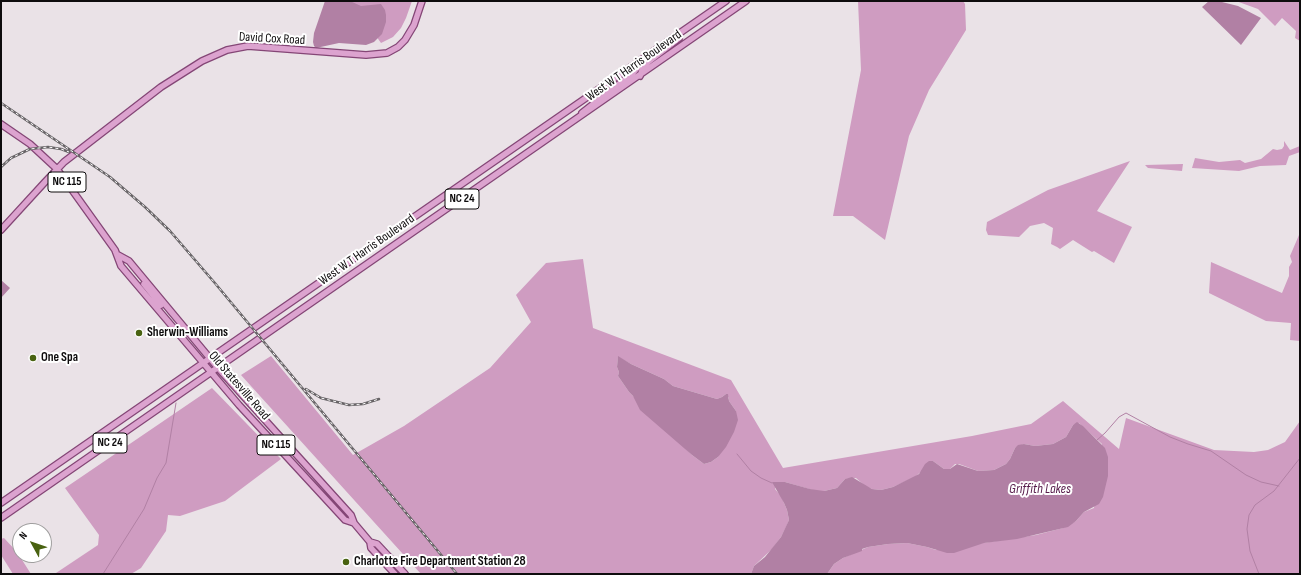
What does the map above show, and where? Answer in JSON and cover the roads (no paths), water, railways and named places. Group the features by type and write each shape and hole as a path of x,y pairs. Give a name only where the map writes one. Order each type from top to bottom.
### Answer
{"main road":[{"name":"David Cox Road","path":"1,230 57,169 161,86 186,70 214,55 234,48 248,46 359,55 387,53 398,47 406,40 414,25 422,1"},
{"name":"West W T Harris Boulevard","path":"1,503 726,1"},
{"name":"West W T Harris Boulevard","path":"1,518 746,1"},
{"path":"640,76 643,68 648,62 678,40 700,20"},
{"path":"570,124 587,107 632,74 637,68 637,64"},
{"name":"Old Statesville Road","path":"1,124 35,148 57,169 118,257 122,266 203,363 345,520 354,523"},
{"name":"Old Statesville Road","path":"118,257 129,261 218,368 351,515 354,523 370,542 371,548 395,574"},
{"path":"118,257 131,269 154,297 176,318"},
{"name":"Old Statesville Road","path":"370,542 377,544 405,574"}],"water":[{"path":"325,1 350,1 361,6 381,4 386,15 386,22 382,34 374,42 366,45 339,43 316,48 313,42 314,33"},
{"path":"1209,1 1218,1 1238,6 1261,18 1241,45 1202,7"},
{"path":"1,280 10,288 1,298"},
{"path":"618,356 631,364 664,379 673,386 717,399 728,394 729,401 736,411 738,420 734,432 726,447 718,457 711,462 704,464 640,410 633,396 618,376"},
{"name":"Griffith Lakes","path":"1077,422 1105,448 1108,457 1108,476 1103,497 1099,504 1084,512 1068,527 1017,539 984,543 954,553 947,553 907,543 868,547 862,549 862,551 843,558 834,564 827,574 751,574 754,566 765,557 781,537 789,520 784,503 772,482 785,482 824,491 837,488 845,479 852,477 872,489 881,490 893,487 919,474 925,464 929,461 933,461 944,469 950,469 957,464 978,471 994,470 1006,464 1018,445 1024,444 1035,446 1053,444 1066,437 1073,425"}],"waterway":[{"path":"103,574 144,509 157,478 166,463 176,403"},
{"path":"1097,440 1119,417 1126,413 1170,437 1211,451 1246,475 1261,482 1279,486"},
{"path":"737,454 751,471 772,483"},
{"path":"1259,574 1250,551 1247,529 1249,515 1255,505 1274,491 1300,458"}],"railway":[{"path":"1,103 110,177 170,231 457,574"},
{"path":"1,167 11,158 30,149 48,147 69,152"},
{"path":"306,389 321,398 349,405 363,404 379,399"}],"place":[{"name":"Sherwin-Williams","path":"139,333"},
{"name":"One Spa","path":"33,358"},
{"name":"Charlotte Fire Department Station 28","path":"346,562"}]}
